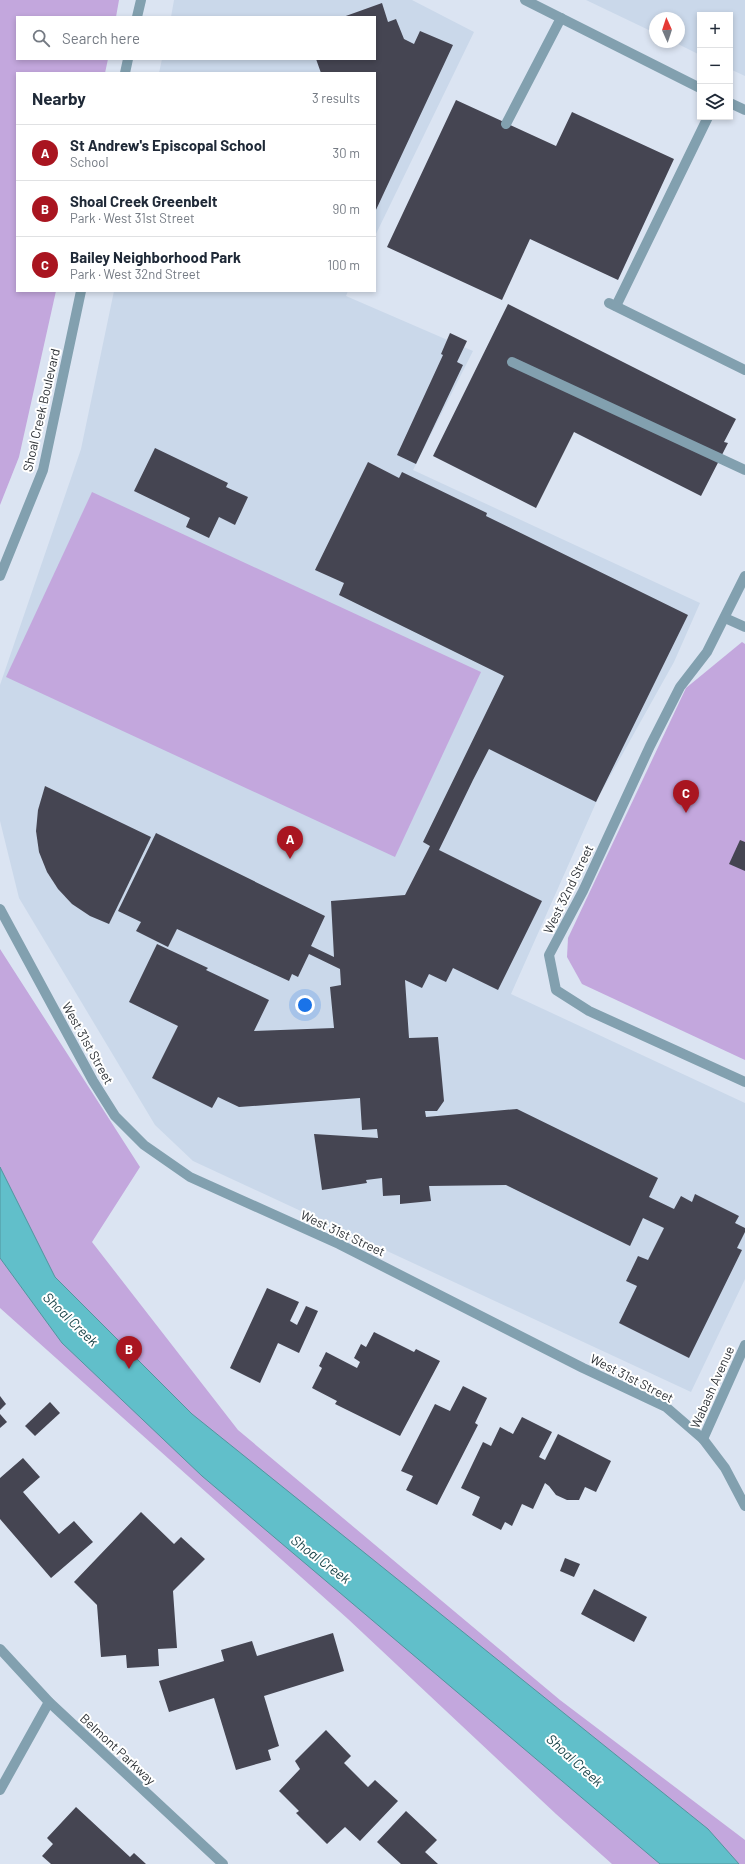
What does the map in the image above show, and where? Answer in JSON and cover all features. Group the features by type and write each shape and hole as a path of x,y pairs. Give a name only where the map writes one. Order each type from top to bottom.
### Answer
{"street":[{"path":"137,16 141,0"},
{"path":"525,0 697,86"},
{"path":"506,124 561,18"},
{"path":"126,72 128,60"},
{"path":"733,104 745,110"},
{"path":"706,120 613,304 745,370"},
{"name":"Shoal Creek Boulevard","path":"0,576 42,470 81,292"},
{"path":"512,362 745,470"},
{"name":"West 32nd Street","path":"745,576 707,652 680,687 650,746 583,891 549,955 556,990 589,1011 745,1082"},
{"path":"725,618 745,627"},
{"name":"West 31st Street","path":"0,909 93,1081 115,1116 144,1145 190,1177 339,1244 583,1368 666,1407 703,1439 725,1468 745,1506"},
{"name":"Wabash Avenue","path":"703,1439 745,1346"},
{"name":"Belmont Parkway","path":"0,1649 49,1702 223,1864"},
{"path":"0,1790 49,1702"}],"shaded area":[{"path":"0,0 119,0 116,16 16,16 16,60 108,60 105,72 16,72 16,292 56,292 19,457 0,505"},
{"path":"174,0 412,0 474,32 376,234 376,72 159,72 162,60 376,60 376,16 171,16"},
{"path":"586,0 745,0 745,76 733,70 733,12 697,12 697,54 685,48 685,12 649,12 649,30"},
{"path":"114,292 348,292 346,296 473,351 413,470 700,603 674,662 599,796 511,994 745,1103 745,1279 691,1392 193,1161 155,1125 19,898 0,821 0,685 81,449"},
{"path":"92,492 481,672 395,857 6,677"},
{"path":"742,642 745,644 745,1060 582,984 567,957 568,938 686,688"},
{"path":"0,949 140,1167 92,1242 238,1430 560,1700 745,1840 745,1864 612,1864 556,1814 348,1619 0,1308"}],"water":[{"name":"Shoal Creek","path":"0,1167 55,1277 192,1414 708,1829 739,1864 660,1864 202,1476 62,1343 0,1258"}],"building":[{"path":"382,3 388,22 396,19 404,39 414,44 420,31 453,45 376,210 376,72 321,72 316,60 376,60 376,16 346,16"},
{"path":"456,100 556,146 572,112 674,159 618,280 530,239 502,300 387,247"},
{"path":"508,304 736,419 724,442 728,443 701,496 574,432 536,508 433,456"},
{"path":"450,333 467,341 457,362 463,365 416,464 397,455 443,355 441,354"},
{"path":"155,448 228,483 226,487 248,497 235,525 219,517 209,538 186,527 190,518 134,491"},
{"path":"368,462 399,478 402,472 487,513 486,516 688,615 596,802 489,749 473,780 439,850 542,901 498,990 453,968 446,982 429,974 422,988 405,980 409,1038 438,1037 444,1101 437,1111 425,1111 426,1117 517,1109 658,1178 649,1197 674,1209 681,1196 692,1202 695,1194 739,1216 735,1223 745,1228 745,1232 737,1248 742,1250 689,1358 619,1323 637,1286 626,1281 638,1256 648,1260 664,1228 643,1218 630,1246 506,1185 429,1186 431,1201 400,1204 400,1195 383,1196 382,1178 366,1180 367,1183 322,1190 314,1134 378,1138 377,1129 362,1130 360,1098 239,1107 218,1097 212,1108 152,1078 178,1026 129,1002 157,944 208,968 206,970 269,1000 254,1031 334,1028 330,987 341,985 340,969 309,954 298,977 292,974 289,981 177,929 168,947 136,931 141,922 118,911 156,833 325,916 311,946 334,957 331,901 405,895 430,846 423,842 504,676 339,595 344,583 315,570"},
{"path":"45,786 151,837 109,924 90,916 72,904 58,889 47,872 39,852 36,831 38,810"},
{"path":"740,840 745,842 745,871 729,864"},
{"path":"267,1288 299,1302 290,1321 297,1325 306,1306 318,1311 299,1353 278,1343 260,1383 230,1368"},
{"path":"374,1332 414,1352 416,1349 440,1361 400,1436 335,1404 337,1401 312,1388 322,1368 319,1366 326,1352 357,1368 360,1362 354,1358 361,1344 366,1347"},
{"path":"463,1386 487,1398 475,1423 478,1425 437,1505 406,1490 413,1476 401,1471 435,1404 450,1411"},
{"path":"0,1396 6,1404 0,1410"},
{"path":"50,1402 60,1413 35,1436 25,1426"},
{"path":"0,1414 7,1422 0,1428"},
{"path":"522,1417 552,1432 539,1457 545,1460 558,1434 611,1461 596,1492 585,1487 579,1500 567,1500 556,1495 545,1483 533,1509 522,1504 512,1526 505,1522 501,1530 472,1515 480,1497 461,1488 483,1442 491,1446 500,1427 513,1434"},
{"path":"23,1458 40,1477 23,1492 59,1534 74,1521 93,1542 51,1578 0,1519 0,1478"},
{"path":"141,1512 174,1544 181,1537 205,1559 173,1591 177,1648 158,1649 159,1666 127,1668 126,1655 101,1657 97,1605 74,1582"},
{"path":"565,1558 580,1564 574,1577 560,1571"},
{"path":"594,1589 647,1617 634,1642 581,1614"},
{"path":"333,1633 344,1671 264,1696 279,1746 268,1750 271,1760 236,1770 214,1698 169,1712 159,1681 224,1661 221,1650 252,1641 257,1656"},
{"path":"326,1730 351,1756 344,1763 368,1787 375,1780 398,1801 360,1841 345,1827 327,1844 296,1813 299,1811 279,1791 300,1769 295,1761"},
{"path":"76,1807 130,1857 134,1853 146,1864 51,1864 42,1856 53,1844 47,1838"},
{"path":"406,1811 437,1840 425,1852 438,1864 401,1864 377,1842"}],"place":[{"name":"Bailey Neighborhood Park","path":"686,813"},
{"name":"St Andrew's Episcopal School","path":"290,859"},
{"name":"Shoal Creek Greenbelt","path":"129,1369"}]}
